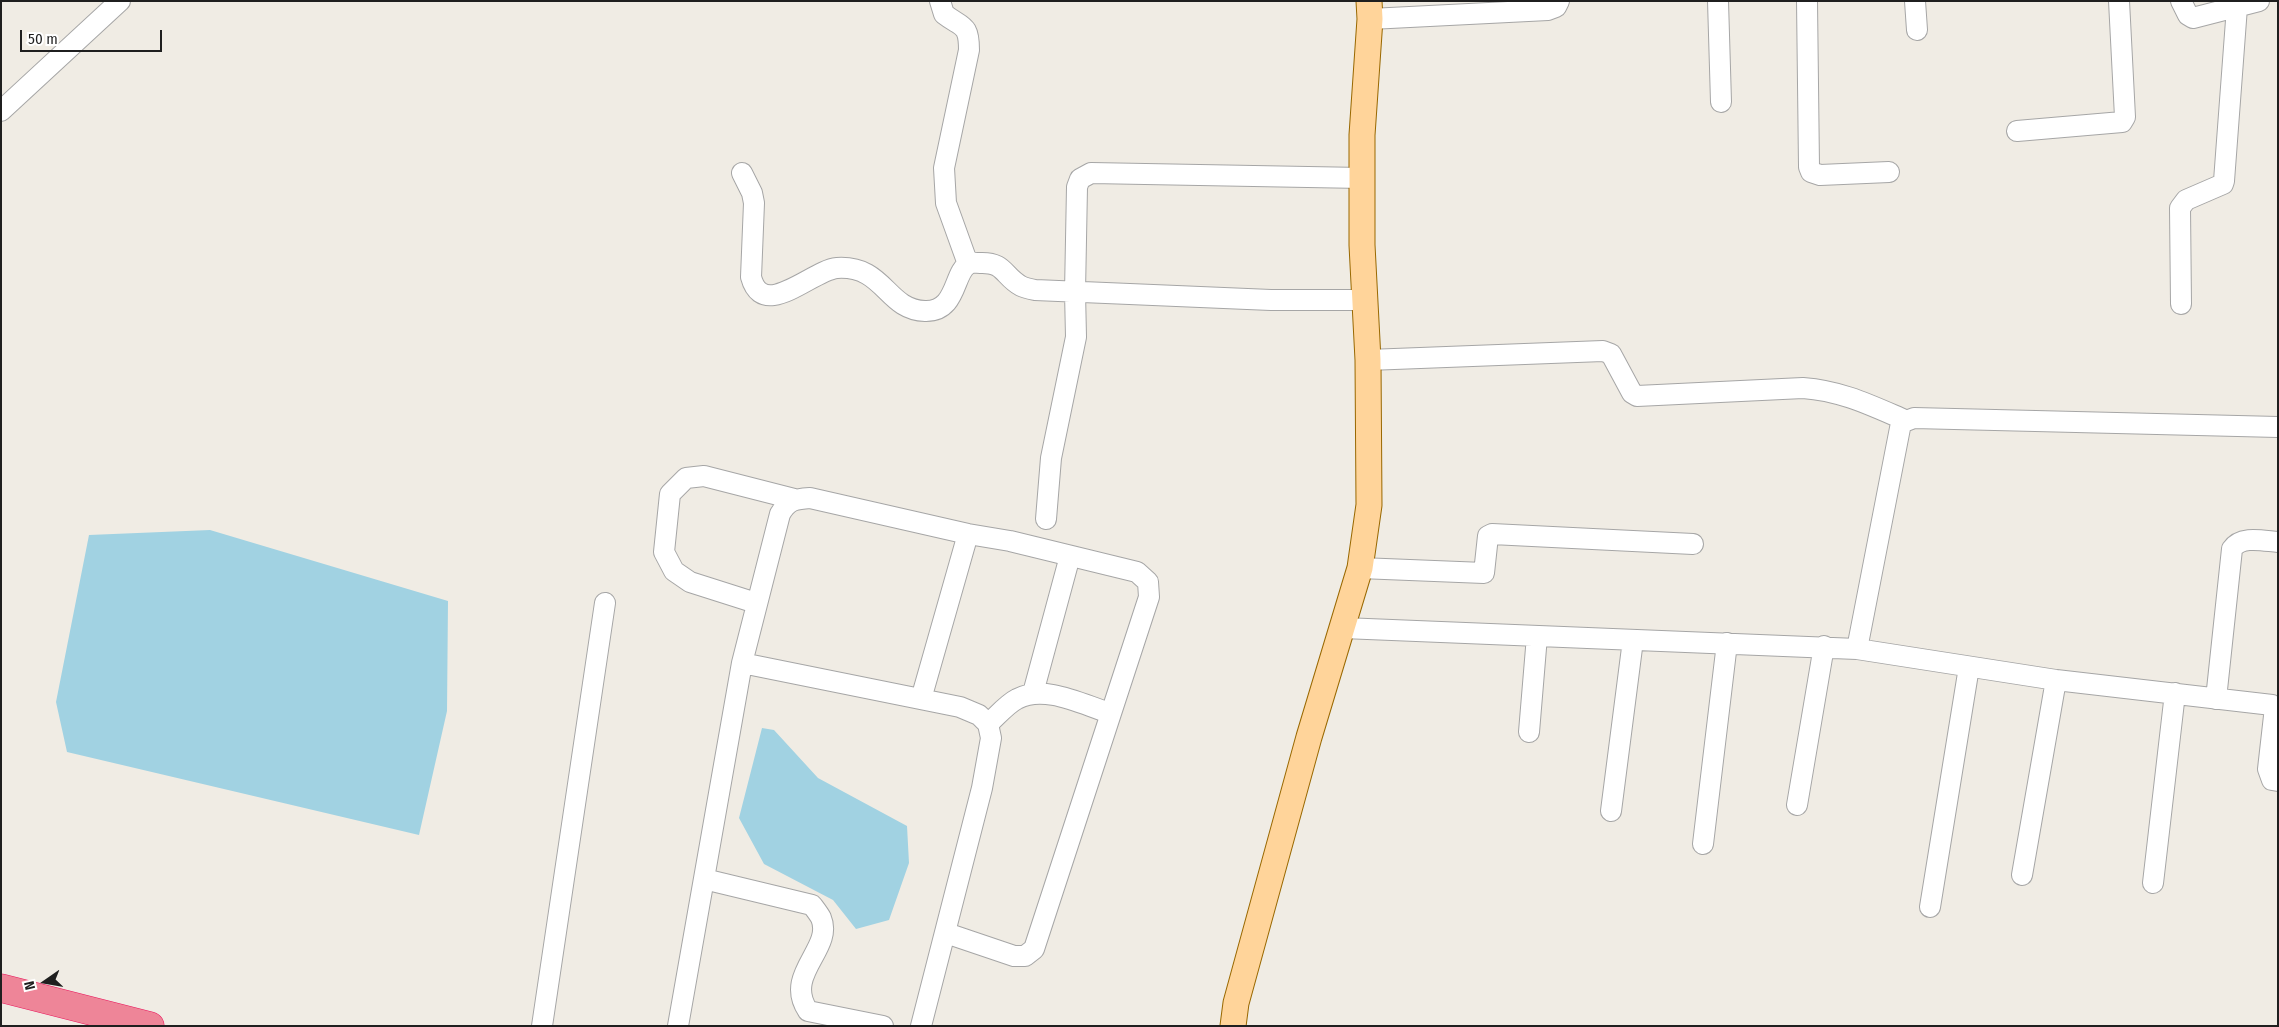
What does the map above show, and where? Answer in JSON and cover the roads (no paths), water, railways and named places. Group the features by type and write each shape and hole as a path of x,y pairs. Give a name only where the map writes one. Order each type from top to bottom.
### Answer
{"highway":[{"path":"1,988 150,1026"}],"main road":[{"path":"1233,1026 1236,1003 1285,825 1360,568 1370,505 1368,360 1362,244 1362,135 1370,10"}],"street":[{"path":"1,111 120,1"},
{"path":"742,173 752,193 754,202 751,277 754,286 760,293 782,294 827,269 845,268 870,274 905,306 916,310 934,310 942,306 949,298 968,264 948,210 944,193 944,168 969,50 969,40 963,25 944,14 940,1"},
{"path":"1370,10 1548,10 1556,8 1559,1"},
{"path":"1718,1 1721,102"},
{"path":"1807,1 1809,167 1811,172 1820,175 1889,172"},
{"path":"1915,1 1917,30"},
{"path":"2017,131 2122,122 2125,117 2119,1"},
{"path":"2181,1 2188,15 2194,18 2259,1"},
{"path":"2181,304 2180,208 2186,200 2223,184 2224,181 2236,8"},
{"path":"1046,519 1050,458 1076,337 1074,292 1077,187 1080,179 1084,175 1091,173 1362,178"},
{"path":"968,264 985,262 999,265 1019,285 1026,288 1074,292 1271,300 1365,300"},
{"path":"1368,360 1603,351 1611,354 1632,393 1637,396 1803,388 1825,390 1849,396 1905,420"},
{"path":"1857,649 1901,423 1905,420 1914,418 2278,427"},
{"path":"756,603 690,582 674,571 664,552 670,494 686,478 704,476 794,498 810,498 968,534 1010,541 1137,572 1148,582 1149,597 1034,949 1025,956 1014,956 946,934"},
{"path":"678,1026 742,663 780,514 785,505 794,498"},
{"path":"921,699 968,534"},
{"path":"1360,568 1484,573 1488,536 1492,534 1693,544"},
{"path":"2216,699 2232,549 2237,543 2248,540 2278,541"},
{"path":"1032,693 1070,556"},
{"path":"542,1026 605,603"},
{"path":"1343,628 1824,646 1857,649 2056,680 2274,705 2268,770 2272,780 2278,781"},
{"path":"1529,732 1537,636"},
{"path":"1611,811 1633,640"},
{"path":"1703,844 1727,643"},
{"path":"1797,805 1824,646"},
{"path":"742,663 960,707 979,715 988,724 992,738 982,788 921,1026"},
{"path":"1930,907 1969,666"},
{"path":"2022,875 2056,680"},
{"path":"988,724 1016,699 1032,693 1052,695 1110,713"},
{"path":"2153,883 2175,693"},
{"path":"704,879 812,905 822,920 823,934 800,986 801,1000 808,1011 883,1026"}],"water":[{"path":"210,530 448,601 447,711 419,835 67,752 56,702 89,535"},
{"path":"762,728 774,730 818,778 907,826 909,863 889,920 856,929 833,900 764,864 739,818"}]}
